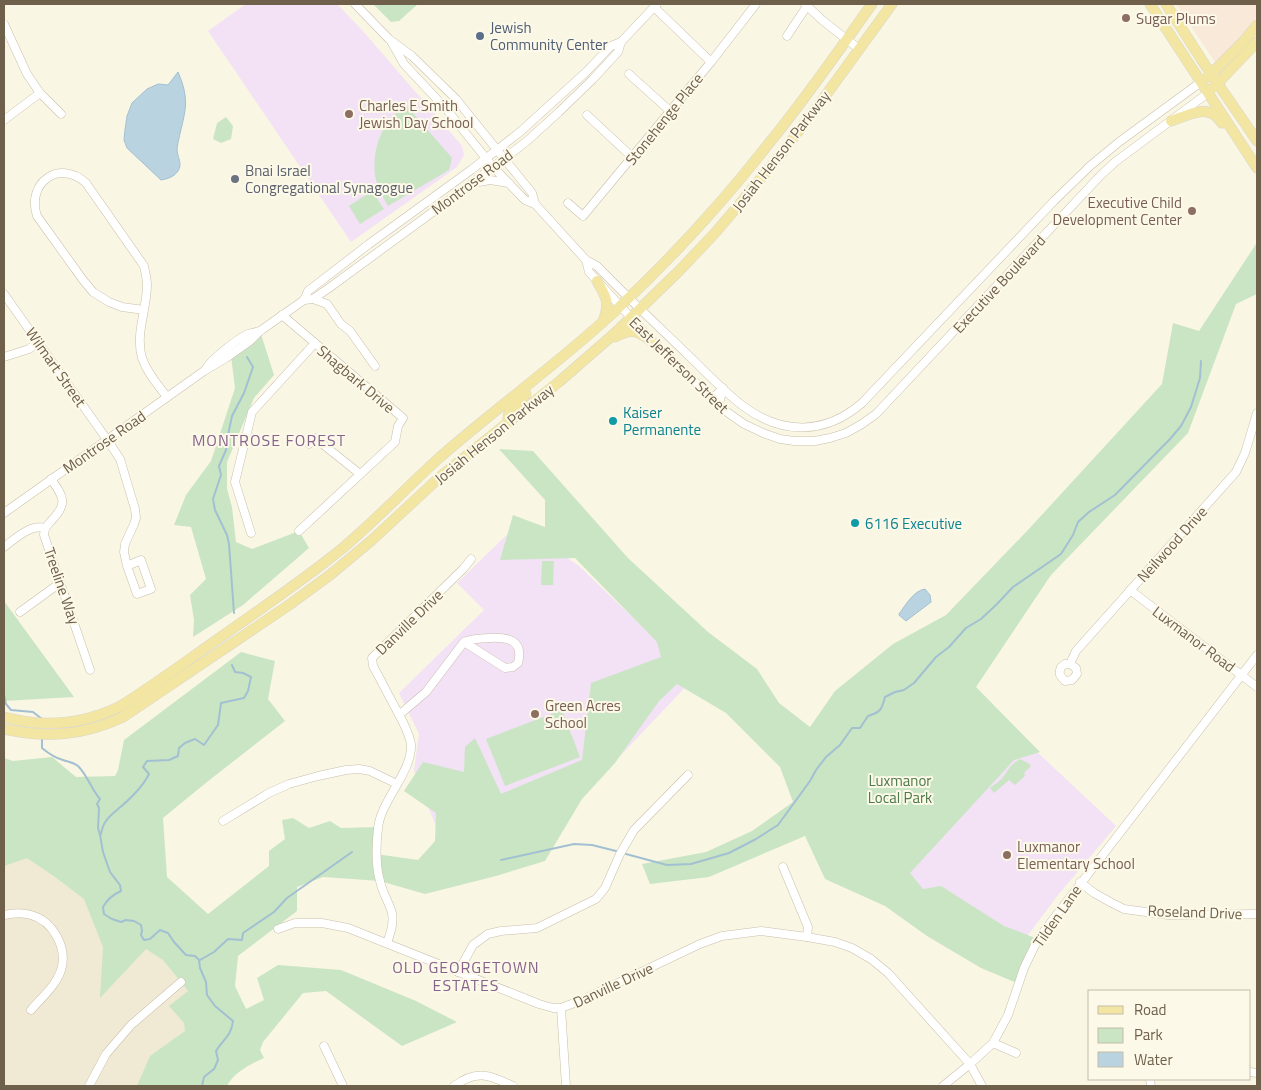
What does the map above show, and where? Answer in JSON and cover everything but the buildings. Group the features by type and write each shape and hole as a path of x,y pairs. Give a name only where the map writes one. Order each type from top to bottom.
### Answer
{"main road":[{"name":"Josiah Henson Parkway","path":"4,717 21,721 74,722 92,718 119,707 286,591 345,545 446,452 603,322 667,260 770,144 872,4"},
{"name":"Josiah Henson Parkway","path":"4,729 18,732 55,734 83,732 122,717 289,605 359,551 441,476 560,381 603,344 680,271 715,233 788,145 892,4"},
{"path":"1150,4 1257,168"},
{"path":"1166,4 1257,141"},
{"path":"1201,82 1212,74 1240,46 1257,25"},
{"name":"Executive Boulevard","path":"1208,93 1257,42"},
{"path":"1171,121 1198,112 1211,113 1217,117 1240,143"},
{"path":"597,281 604,292 608,305 603,322"},
{"path":"603,344 621,334 632,331 642,334 657,346"},
{"path":"508,422 508,414 511,409 532,389 546,371"}],"street":[{"name":"East Jefferson Street","path":"355,4 389,39 412,56 456,99 532,193 535,204"},
{"path":"744,4 754,7"},
{"path":"787,36 806,5 859,50"},
{"path":"655,6 711,62"},
{"name":"Montrose Road","path":"304,300 308,292 369,244 520,132 586,72 611,46 621,42 655,6"},
{"name":"Stonehenge Place","path":"568,203 583,216 613,182 754,7"},
{"path":"4,24 27,74 40,93 60,114"},
{"name":"East Jefferson Street","path":"389,39 404,64 447,110 509,184 525,200 535,204 586,260 597,266 744,407 761,417 793,428"},
{"name":"Montrose Road","path":"4,511 204,371 250,342 260,331 282,315 304,300 313,299 329,288 494,167 527,141 593,79 618,52 621,42"},
{"path":"629,74 670,111"},
{"name":"Executive Boulevard","path":"793,428 822,425 834,421 847,415 862,404 1082,173 1098,158 1201,82"},
{"path":"4,120 40,93"},
{"name":"Executive Boulevard","path":"794,441 815,441 830,438 854,429 876,414 1093,184 1116,162 1208,93"},
{"path":"587,115 632,157"},
{"path":"144,310 122,307 109,302 93,292 37,216 34,207 35,196 39,186 50,176 63,173 75,175 86,183 144,266 147,287 140,343 142,358 147,371 167,397"},
{"path":"1082,173 1093,184"},
{"path":"471,184 490,180 509,184"},
{"path":"1042,215 1054,225"},
{"name":"East Jefferson Street","path":"586,260 590,272 631,318 657,346 716,401 738,420 756,430 780,439 794,441"},
{"path":"994,266 1010,272"},
{"path":"327,304 329,288"},
{"name":"Wilmart Street","path":"4,294 120,459 136,518 125,544 124,552 127,566"},
{"path":"313,299 327,304 342,324 350,331 375,366"},
{"name":"Shagbark Drive","path":"282,315 402,418 398,426 395,442 299,531"},
{"path":"930,333 941,345"},
{"path":"4,357 29,349 38,342"},
{"path":"252,533 235,482 252,412 315,344"},
{"path":"892,373 903,384"},
{"path":"716,401 724,388"},
{"name":"Neilwood Drive","path":"1070,664 1076,651 1236,472 1245,453 1257,413"},
{"path":"309,444 315,438 360,474"},
{"name":"Treeline Way","path":"51,479 62,496 63,503 58,514 45,528 44,535 90,670"},
{"path":"4,547 28,530 38,526 45,528"},
{"name":"Danville Drive","path":"471,559 372,658 373,666 399,715 410,739 411,747 410,756 404,771 386,804 378,827 376,854 380,881 392,914 392,928 387,943 539,1004 561,1008 582,1000 700,944 722,936 760,931 835,942 852,948 871,959 888,973 970,1064 982,1086"},
{"path":"20,612 60,583"},
{"name":"Luxmanor Road","path":"1130,590 1257,687"},
{"path":"399,715 426,692 464,642 472,639 506,638 518,646 520,654 518,663 513,667 505,668 464,642"},
{"name":"Tilden Lane","path":"943,1086 993,1043 1008,1015 1024,968 1038,938 1257,655"},
{"path":"223,821 289,784 346,770 359,769 370,771 397,784"},
{"path":"458,972 473,945 488,934 536,928 596,899 605,888 620,854 634,830 688,775"},
{"path":"782,867 808,927 807,937"},
{"name":"Roseland Drive","path":"1080,882 1112,904 1124,908 1168,914 1257,914"},
{"path":"4,915 15,913 31,915 48,924 56,934 61,948 63,957 61,971 53,986 31,1010"},
{"path":"278,929 296,923 322,923 348,928 387,943"},
{"path":"89,1086 106,1054 131,1025 181,982"},
{"path":"561,1008 566,1086"},
{"path":"993,1043 1016,1053"},
{"path":"324,1046 343,1086"},
{"path":"454,1086 463,1080 479,1075 493,1077 513,1086"}],"shaded area":[{"name":"Charles E Smith Jewish Day School","path":"246,4 337,4 362,30 462,146 464,155 457,167 351,242 208,31"},
{"path":"1176,4 1257,4 1257,16 1234,45 1215,62"},
{"name":"Green Acres School","path":"519,523 579,566 695,677 527,854 445,849 414,771 419,734 399,693 484,610 457,583"},
{"name":"Luxmanor Elementary School","path":"1019,735 1116,826 1058,895 1019,947 901,885 969,787"},
{"path":"62,845 149,942 188,991 193,1034 143,1086 4,1086 4,864"}],"green space":[{"path":"373,4 418,4 399,21 391,22"},
{"path":"406,105 452,158 449,170 388,206 376,181 375,154 384,128 392,117"},
{"path":"226,117 233,126 231,139 221,143 213,139 217,123"},
{"path":"372,191 384,209 360,224 349,206"},
{"name":"Luxmanor Local Park","path":"1256,244 1257,294 1236,304 1188,433 1051,575 976,687 1040,752 1014,760 910,873 923,889 941,886 1004,926 1038,939 1019,984 981,968 927,936 885,906 825,879 805,836 709,877 650,884 642,864 706,852 752,831 793,802 780,767 726,713 677,684 659,701 615,763 582,799 545,861 425,894 380,881 323,877 297,887 297,911 238,956 235,986 246,1009 264,1000 257,978 278,965 341,970 416,1001 457,1022 402,1046 326,991 303,993 263,1042 260,1050 264,1058 238,1073 227,1086 137,1086 150,1056 185,1031 184,1023 169,1006 188,991 163,960 146,949 100,998 103,947 84,899 27,858 4,866 4,758 13,761 52,757 76,777 115,776 124,740 241,652 275,661 268,699 285,721 163,818 167,877 208,914 269,866 269,851 285,839 282,820 293,818 309,828 330,821 341,828 378,827 376,854 418,860 435,841 436,813 404,791 423,762 464,772 465,747 475,738 501,794 582,760 591,683 661,657 657,642 575,558 500,560 513,515 545,527 545,500 499,449 533,451 628,558 708,632 757,669 779,703 810,727 835,691 893,644 946,615 1027,531 1162,384 1173,323 1199,331"},
{"path":"260,331 274,375 254,398 227,462 227,489 232,507 236,542 252,549 299,531 309,548 243,605 193,637 194,620 190,595 206,579 191,527 174,525 186,495 211,461 235,388 231,356"},
{"path":"542,561 554,561 553,585 541,585"},
{"path":"4,601 74,697 4,701"},
{"path":"562,710 580,757 505,786 486,739"},
{"path":"1020,759 1031,766 1024,773 1025,776 1015,785 1009,780 994,793 990,788"}],"water":[{"path":"178,72 186,101 177,149 180,166 174,175 161,180 127,148 124,140 127,116 132,103 147,89 158,84 168,85"},
{"path":"925,589 930,595 931,602 906,621 899,614 913,595"}],"waterway":[{"path":"234,613 229,544 227,535 215,510 213,499 221,475 219,466 226,450 232,416 244,393 253,367 247,357"},
{"path":"626,854 667,865 691,864 729,853 778,825 816,770 826,757 840,745 852,728 860,728 868,716 876,713 882,707 885,697 904,690 914,683 936,657 949,647 966,628 981,619 1013,587 1061,554 1073,535 1078,522 1089,512 1115,495 1170,439 1181,426 1191,407 1200,378 1201,361"},
{"path":"101,834 107,820 131,797 146,779 149,774 143,767 147,761 169,760 178,756 179,748 195,739 204,745 218,725 221,703 244,698 248,691 251,677 235,672 232,665"},
{"path":"4,695 6,704 11,710 33,712 42,719"},
{"path":"42,738 42,748 54,757 78,766 100,799 97,804 99,808 98,828 103,852 110,872 120,885 121,891 105,904 103,907 104,914 121,922 126,920 134,921 141,925 141,935 144,940 150,939 160,930 168,933 186,955 195,956 199,960 206,982 207,995 215,1006 233,1021 229,1034 216,1051 218,1060 214,1069 204,1077 202,1086"},
{"path":"501,860 574,844 592,845 616,851"},
{"path":"200,960 214,952 228,939 242,940 243,933 274,912 287,898 352,852"}],"place":[{"name":"Sugar Plums","path":"1126,18"},
{"name":"Jewish Community Center","path":"480,36"},
{"name":"Charles E Smith Jewish Day School","path":"349,114"},
{"name":"Bnai Israel Congregational Synagogue","path":"235,179"},
{"name":"Executive Child Development Center","path":"1192,211"},
{"name":"Kaiser Permanente","path":"613,421"},
{"name":"6116 Executive","path":"855,523"},
{"name":"Green Acres School","path":"535,714"},
{"name":"Luxmanor Elementary School","path":"1007,855"}],"district":[{"name":"MONTROSE FOREST","path":"269,440"},
{"name":"OLD GEORGETOWN ESTATES","path":"466,976"}]}
